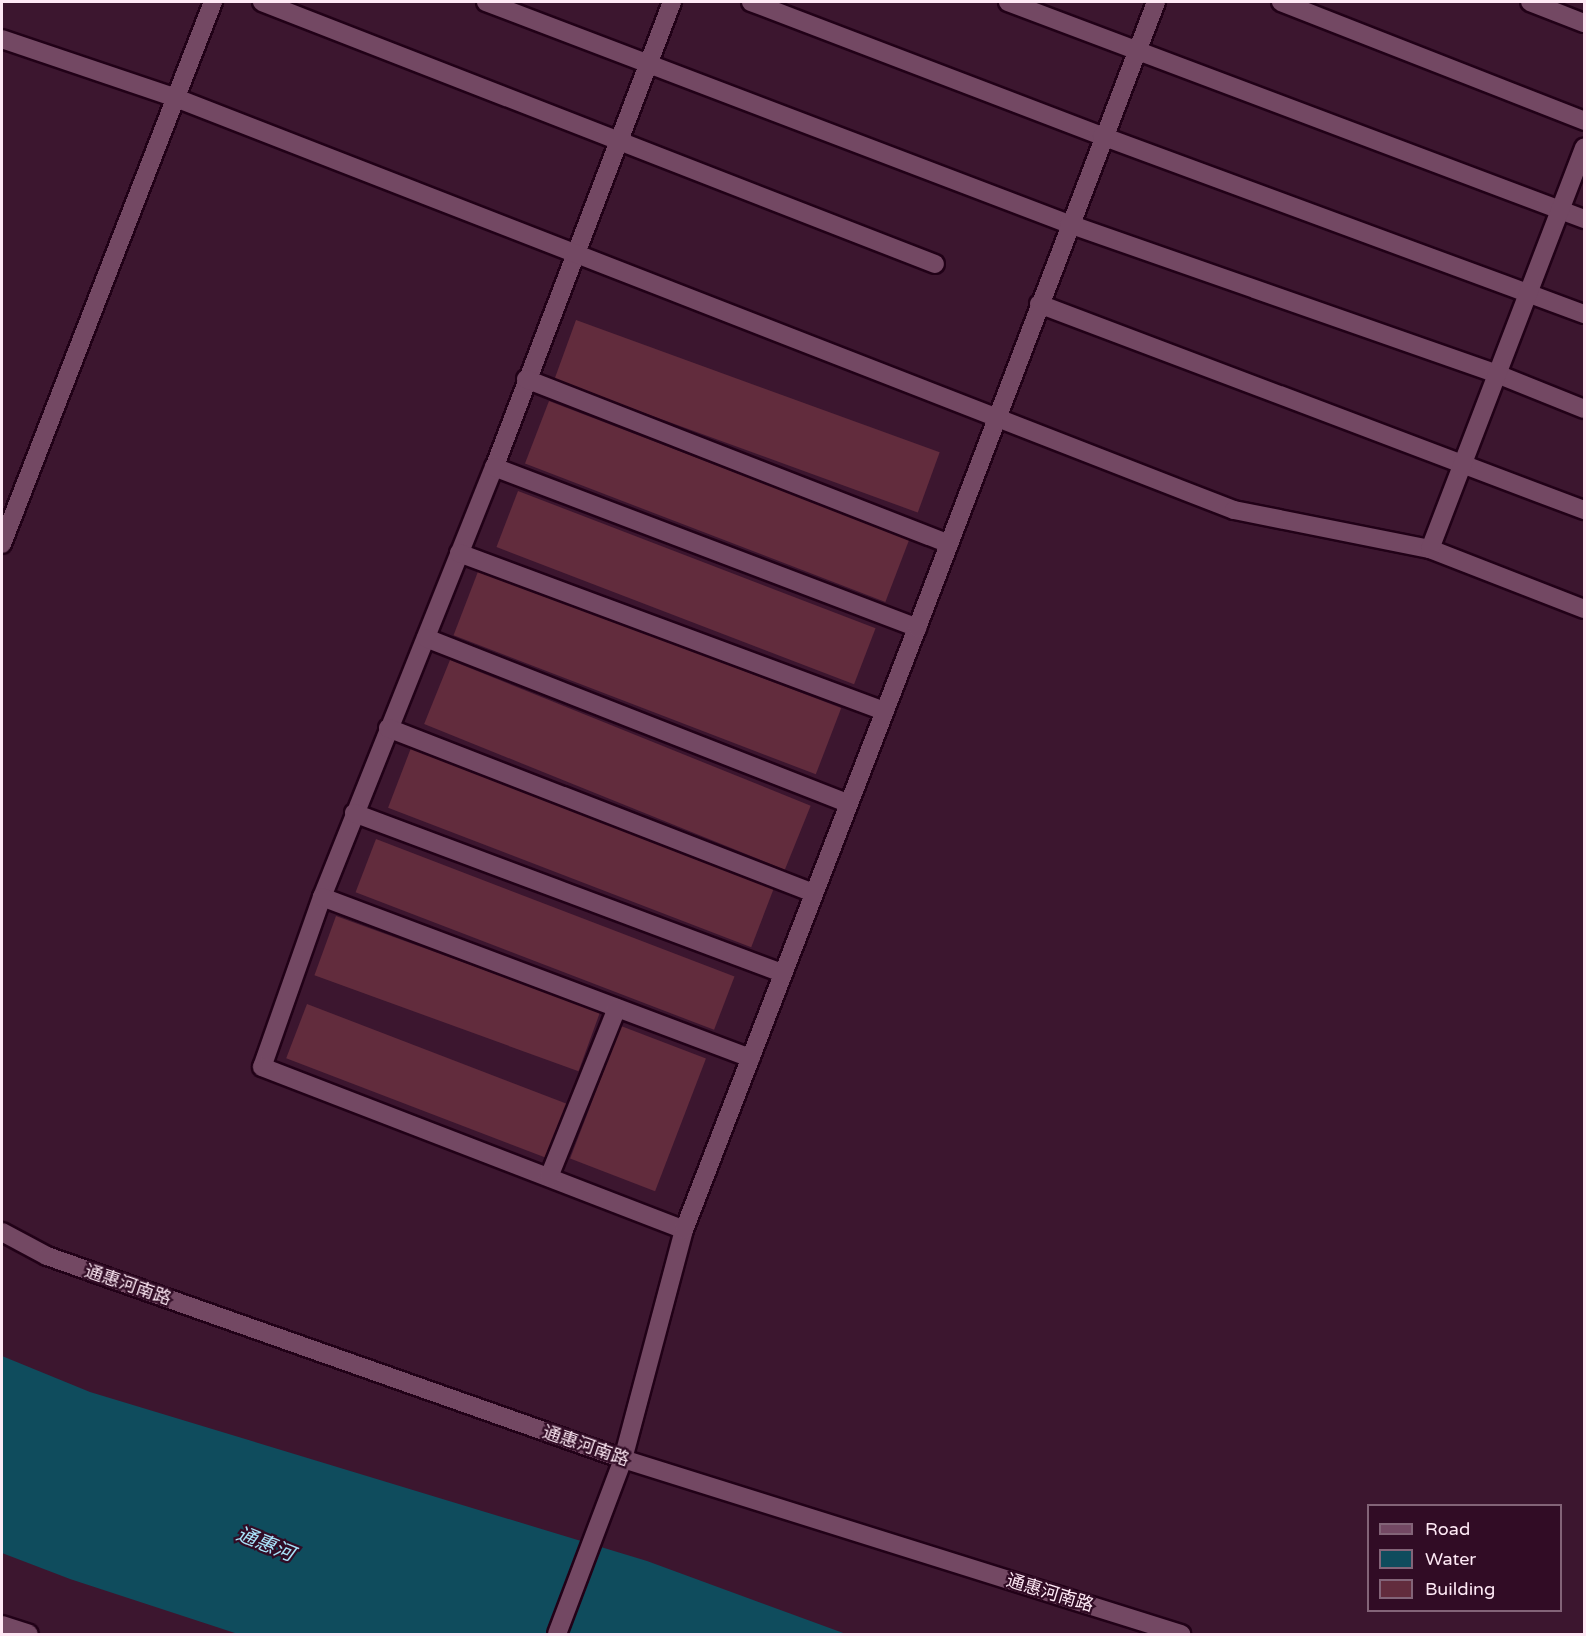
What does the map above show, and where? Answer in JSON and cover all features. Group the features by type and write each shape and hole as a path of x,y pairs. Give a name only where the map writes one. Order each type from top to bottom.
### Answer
{"street":[{"path":"2,544 213,2"},
{"path":"262,2 935,264"},
{"path":"486,2 1070,224 1497,374 1584,409"},
{"path":"672,2 494,467 354,813 262,1066 684,1230"},
{"path":"751,2 1102,136 1584,314"},
{"path":"1008,2 1584,219"},
{"path":"558,1635 623,1459 684,1230 917,628 1102,136 1156,2"},
{"path":"1286,2 1584,121"},
{"path":"1530,2 1584,23"},
{"path":"2,39 176,98 1234,510 1430,549 1584,609"},
{"path":"1430,549 1584,150"},
{"path":"1039,304 1584,510"},
{"path":"526,379 949,544"},
{"path":"494,467 917,628"},
{"path":"459,553 883,711"},
{"path":"426,638 849,804"},
{"path":"388,728 813,893"},
{"path":"354,813 783,973"},
{"path":"322,897 751,1058"},
{"path":"549,1177 617,1008"},
{"name":"通惠河南路","path":"2,1232 47,1256 623,1459 1181,1635"},
{"path":"2,1625 29,1635"}],"water":[{"name":"通惠河","path":"2,1356 90,1392 647,1561 846,1634 238,1634 70,1579 2,1553"}],"building":[{"path":"576,320 940,452 918,513 554,380"},
{"path":"549,401 909,539 885,602 525,464"},
{"path":"518,491 876,628 854,684 496,547"},
{"path":"479,569 841,708 816,774 454,635"},
{"path":"450,660 811,806 785,870 424,724"},
{"path":"411,748 774,887 751,947 388,808"},
{"path":"376,839 734,977 714,1030 356,892"},
{"path":"336,916 600,1012 579,1071 314,975"},
{"path":"307,1004 569,1105 549,1159 286,1058"},
{"path":"621,1026 706,1059 655,1191 570,1159"}]}
